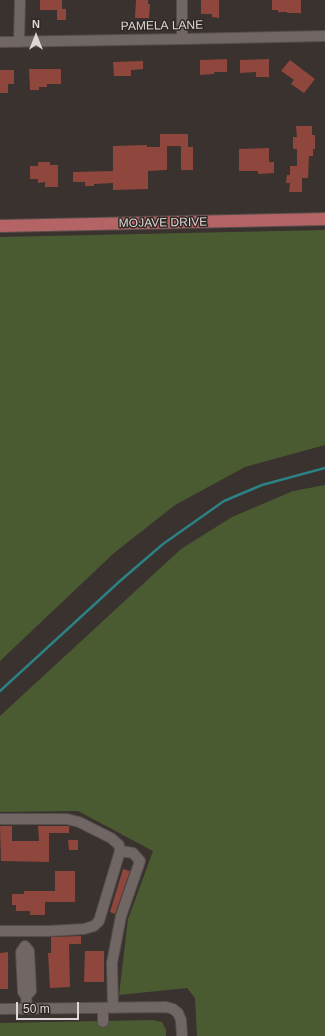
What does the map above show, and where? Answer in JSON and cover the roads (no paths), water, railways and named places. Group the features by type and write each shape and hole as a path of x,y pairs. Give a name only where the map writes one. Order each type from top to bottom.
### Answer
{"main road":[{"name":"MOJAVE DRIVE","path":"0,226 325,219"}],"street":[{"path":"19,42 20,0"},
{"path":"182,0 182,40"},
{"name":"PAMELA LANE","path":"0,42 182,40 325,36"},
{"path":"0,819 73,820 111,838 119,845 120,851 99,921 94,926 84,929 0,931"},
{"path":"113,1008 112,963 121,916 140,861 133,853 120,851"},
{"path":"24,931 25,946 29,951 30,991 26,996 27,1009"},
{"path":"0,1010 166,1007 173,1009 178,1013 181,1020 182,1036"},
{"path":"103,1008 103,1022"}],"waterway":[{"path":"0,691 120,581 163,544 224,501 262,485 325,468"}]}
